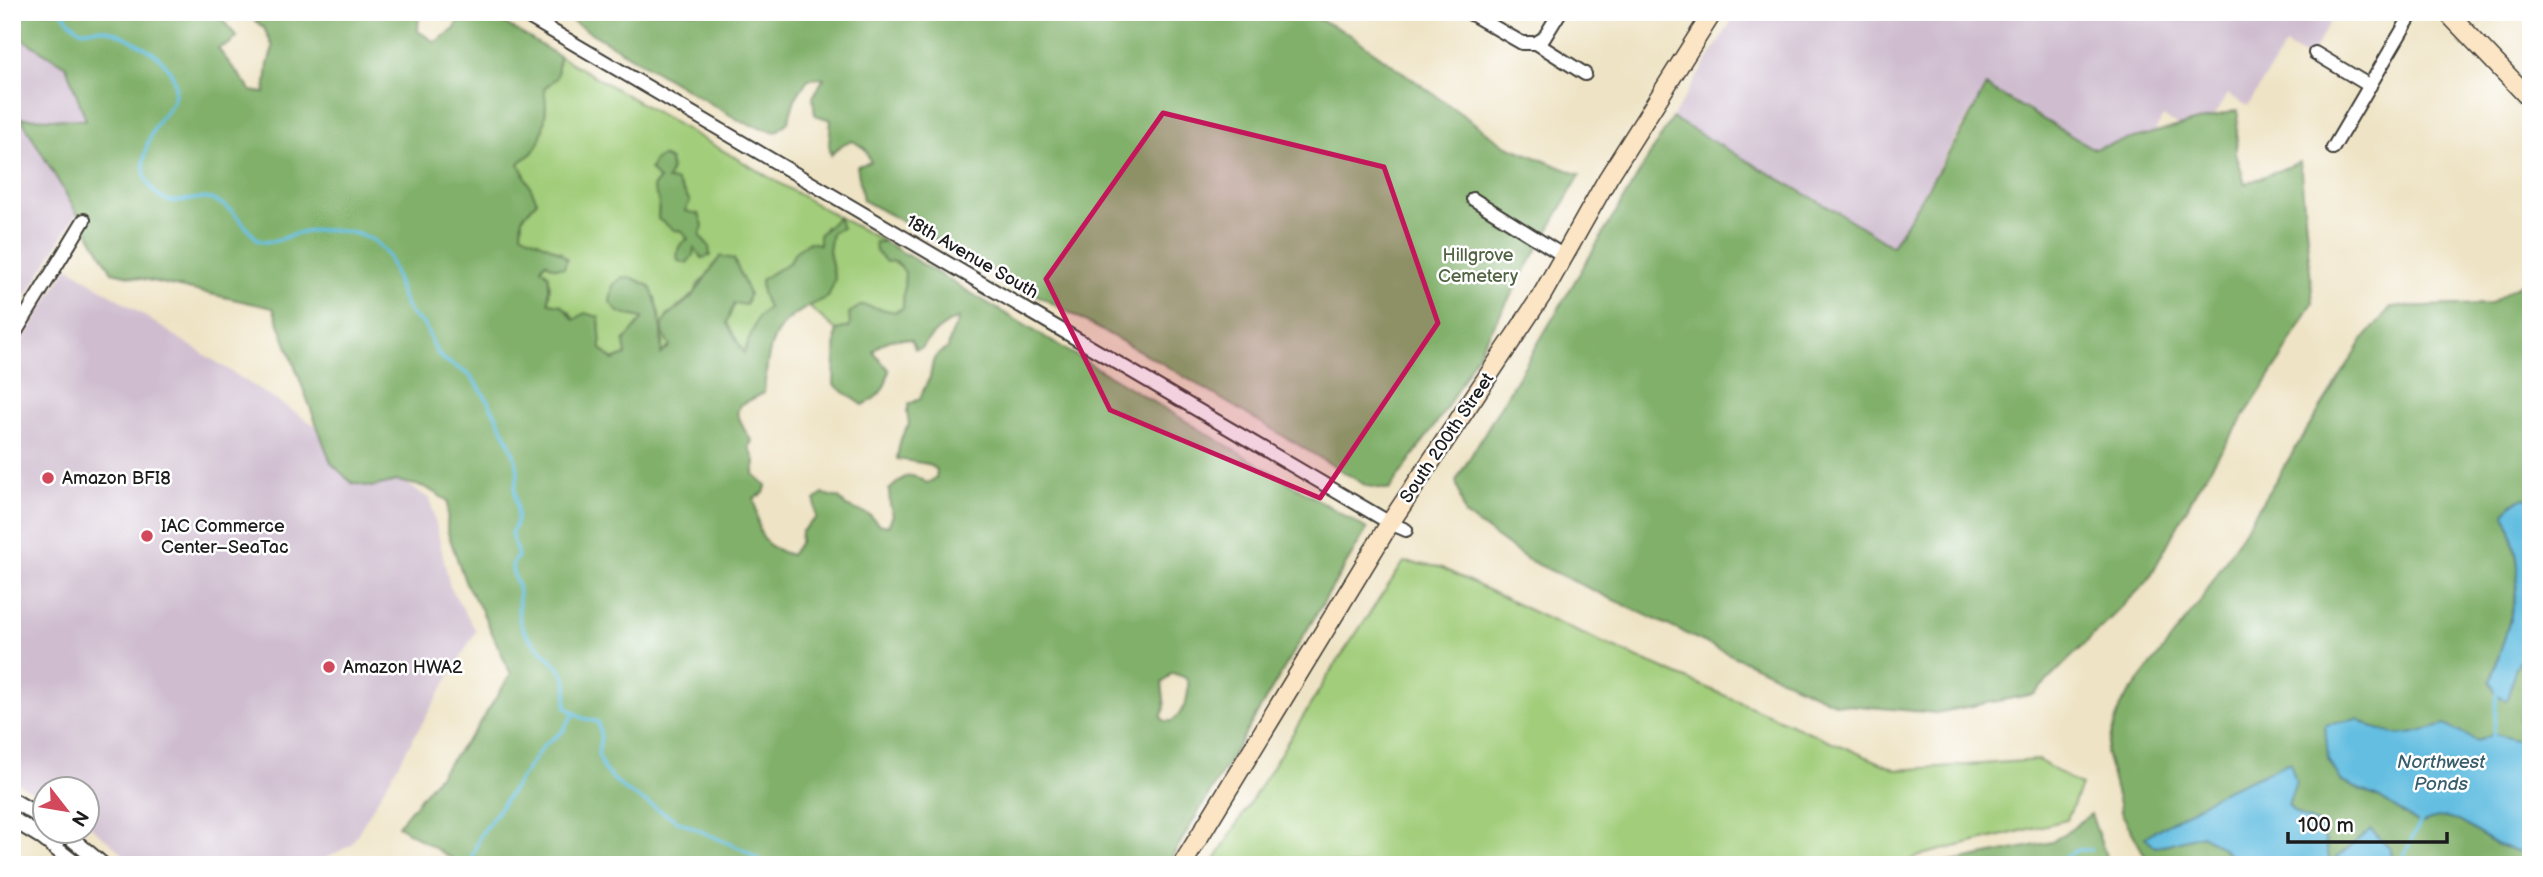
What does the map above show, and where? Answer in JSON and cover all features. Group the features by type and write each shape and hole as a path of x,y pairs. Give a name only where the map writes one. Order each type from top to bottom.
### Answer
{"main road":[{"name":"South 200th Street","path":"1182,865 1398,526 1564,256 1608,178 1713,12"},
{"path":"2447,12 2531,100"}],"street":[{"name":"18th Avenue South","path":"520,12 1398,526"},
{"path":"1468,12 1522,43 1536,43 1544,38 1560,12"},
{"path":"2333,148 2413,12"},
{"path":"1536,43 1585,74"},
{"path":"2315,53 2370,86"},
{"path":"1473,199 1564,256"},
{"path":"12,338 84,220"},
{"path":"12,800 32,812"},
{"path":"12,819 40,836 77,865"},
{"path":"81,846 103,865"}],"highlighted area":[{"path":"1163,113 1384,167 1438,323 1320,498 1110,410 1046,279"}],"shaded area":[{"path":"1737,12 2336,12 2309,59 2285,45 2248,106 2227,94 2201,138 2163,117 2149,142 2094,149 1986,86 1892,246 1672,118"},
{"path":"12,22 156,82 12,320"},
{"path":"68,267 430,499 450,587 476,631 351,845 313,865 136,865 102,836 102,776 32,776 32,792 12,780 12,357"}],"green space":[{"path":"12,12 216,12 237,37 218,48 251,91 265,93 273,47 264,28 244,12 419,12 418,31 435,42 455,29 458,19 451,12 486,12 559,56 557,77 544,89 546,104 543,131 532,153 519,163 537,201 522,218 521,233 552,247 567,259 564,268 545,262 541,268 549,275 549,303 562,305 574,320 585,313 599,317 601,349 613,360 626,355 624,342 643,318 618,312 610,302 613,285 623,277 633,278 650,286 660,319 661,354 670,346 664,336 663,327 669,315 695,293 721,256 734,259 749,294 746,305 734,303 727,323 744,353 758,317 768,308 762,293 761,280 790,262 795,252 809,242 819,244 819,235 838,217 842,228 832,232 829,251 835,280 828,297 796,314 777,333 768,357 764,393 740,405 737,413 752,441 749,447 755,461 754,474 766,486 764,493 754,498 761,534 770,546 779,551 791,555 800,542 801,532 816,518 815,500 823,494 839,498 846,506 870,515 878,524 888,526 893,515 889,490 906,476 927,483 936,478 937,470 928,464 897,459 899,445 909,425 909,404 920,399 934,360 948,348 959,318 938,330 922,348 915,349 912,340 901,339 891,340 877,348 873,352 889,370 881,391 869,402 863,405 834,385 836,330 850,327 849,313 862,305 895,312 903,308 905,272 896,261 886,262 876,251 875,242 885,242 1367,529 1167,865 463,865 398,826 476,729 511,674 481,609 466,584 447,530 448,501 425,487 397,481 371,487 352,483 331,463 273,308 112,272 21,118 86,120 66,66 12,33","holes":["1172,673 1188,681 1185,704 1172,721 1165,721 1161,717 1165,708 1162,683"]},
{"name":"Hillgrove Cemetery","path":"556,12 1304,12 1348,33 1505,145 1580,175 1444,412 1389,490 1367,486 1158,361 863,200 857,166 871,162 865,149 853,141 843,144 831,155 831,120 815,115 813,97 824,78 808,79 795,99 788,122 776,132 742,122"},
{"path":"559,56 885,242 875,242 905,272 903,308 895,312 862,305 850,327 836,330 808,306 828,297 834,280 829,251 832,232 840,228 825,227 819,244 795,252 790,262 761,280 762,293 768,308 758,317 744,353 726,323 735,303 713,266 710,274 698,284 695,293 667,316 670,346 660,355 663,341 655,298 628,315 643,318 626,355 613,360 601,349 599,317 574,320 569,311 549,303 550,282 541,269 544,262 554,267 561,252 535,242 521,233 522,218 537,201 518,163 532,153 546,109 544,89 557,76","holes":["659,180 676,181 690,201 684,211 709,246 694,248 682,231 658,219 659,202 653,187"]},
{"path":"1986,86 2094,149 2238,110 2236,153 2245,184 2300,162 2313,302 2280,361 2198,487 2148,581 2034,694 1936,713 1836,704 1528,560 1465,515 1456,481 1672,118 1892,246 1964,128"},
{"path":"662,156 670,160 671,172 667,180 676,181 690,201 685,211 699,214 703,226 700,236 709,246 710,256 702,258 694,248 687,263 678,261 679,248 688,239 682,231 674,230 658,219 659,202 653,187 659,180 650,169 655,160"},
{"path":"2531,277 2531,500 2525,498 2506,513 2517,560 2518,579 2508,625 2490,682 2496,693 2506,701 2515,670 2531,644 2531,699 2519,720 2531,727 2531,744 2494,734 2477,741 2445,726 2410,734 2391,734 2358,719 2325,725 2342,782 2380,798 2420,824 2433,819 2452,818 2494,843 2520,852 2531,841 2531,865 2392,865 2391,850 2330,864 2321,826 2295,813 2288,805 2296,782 2156,847 2202,835 2222,848 2240,865 2150,865 2121,812 2106,752 2120,706 2199,603 2363,340 2391,307 2489,304"},
{"path":"1404,562 1440,567 1548,619 1897,770 2038,760 2081,786 2067,820 1925,854 1898,865 1212,865 1331,671"},
{"path":"2091,814 2109,865 1936,865 2052,842"}],"water":[{"path":"2525,498 2531,500 2531,644 2515,670 2506,701 2496,693 2490,682 2508,625 2518,579 2516,553 2505,513 2511,504"},
{"name":"Northwest Ponds","path":"2358,719 2391,733 2410,734 2445,725 2477,741 2494,734 2531,744 2531,841 2521,852 2495,843 2452,818 2433,819 2420,824 2380,798 2342,782 2328,759 2325,725"},
{"name":"Northwest Ponds","path":"2290,762 2296,782 2288,805 2295,813 2322,826 2330,863 2371,829 2391,850 2392,865 2240,865 2222,848 2202,835 2156,847 2145,837 2222,792"}],"waterway":[{"path":"62,12 80,30 107,30 129,39 159,58 174,78 175,94 171,105 159,120 145,152 146,177 157,194 173,201 198,198 216,201 234,214 259,241 275,241 308,231 337,230 364,236 387,254 401,295 411,314 423,324 440,356 471,377 477,385 492,408 512,450 518,472 515,487 517,521 511,533 518,556 512,567 518,586 521,624 533,642 562,673 567,683 566,707 582,718 598,722 601,737 598,753 604,770 625,790 678,821 746,851 767,865"},
{"path":"2491,737 2494,734 2497,690"},
{"path":"469,865 480,836 544,745 562,732 574,713"},
{"path":"2392,865 2403,857 2421,821"},
{"path":"2048,865 2078,850 2091,850"}],"place":[{"name":"Amazon BFI8","path":"48,478"},
{"name":"IAC Commerce Center–SeaTac","path":"147,536"},
{"name":"Amazon HWA2","path":"329,667"}]}
